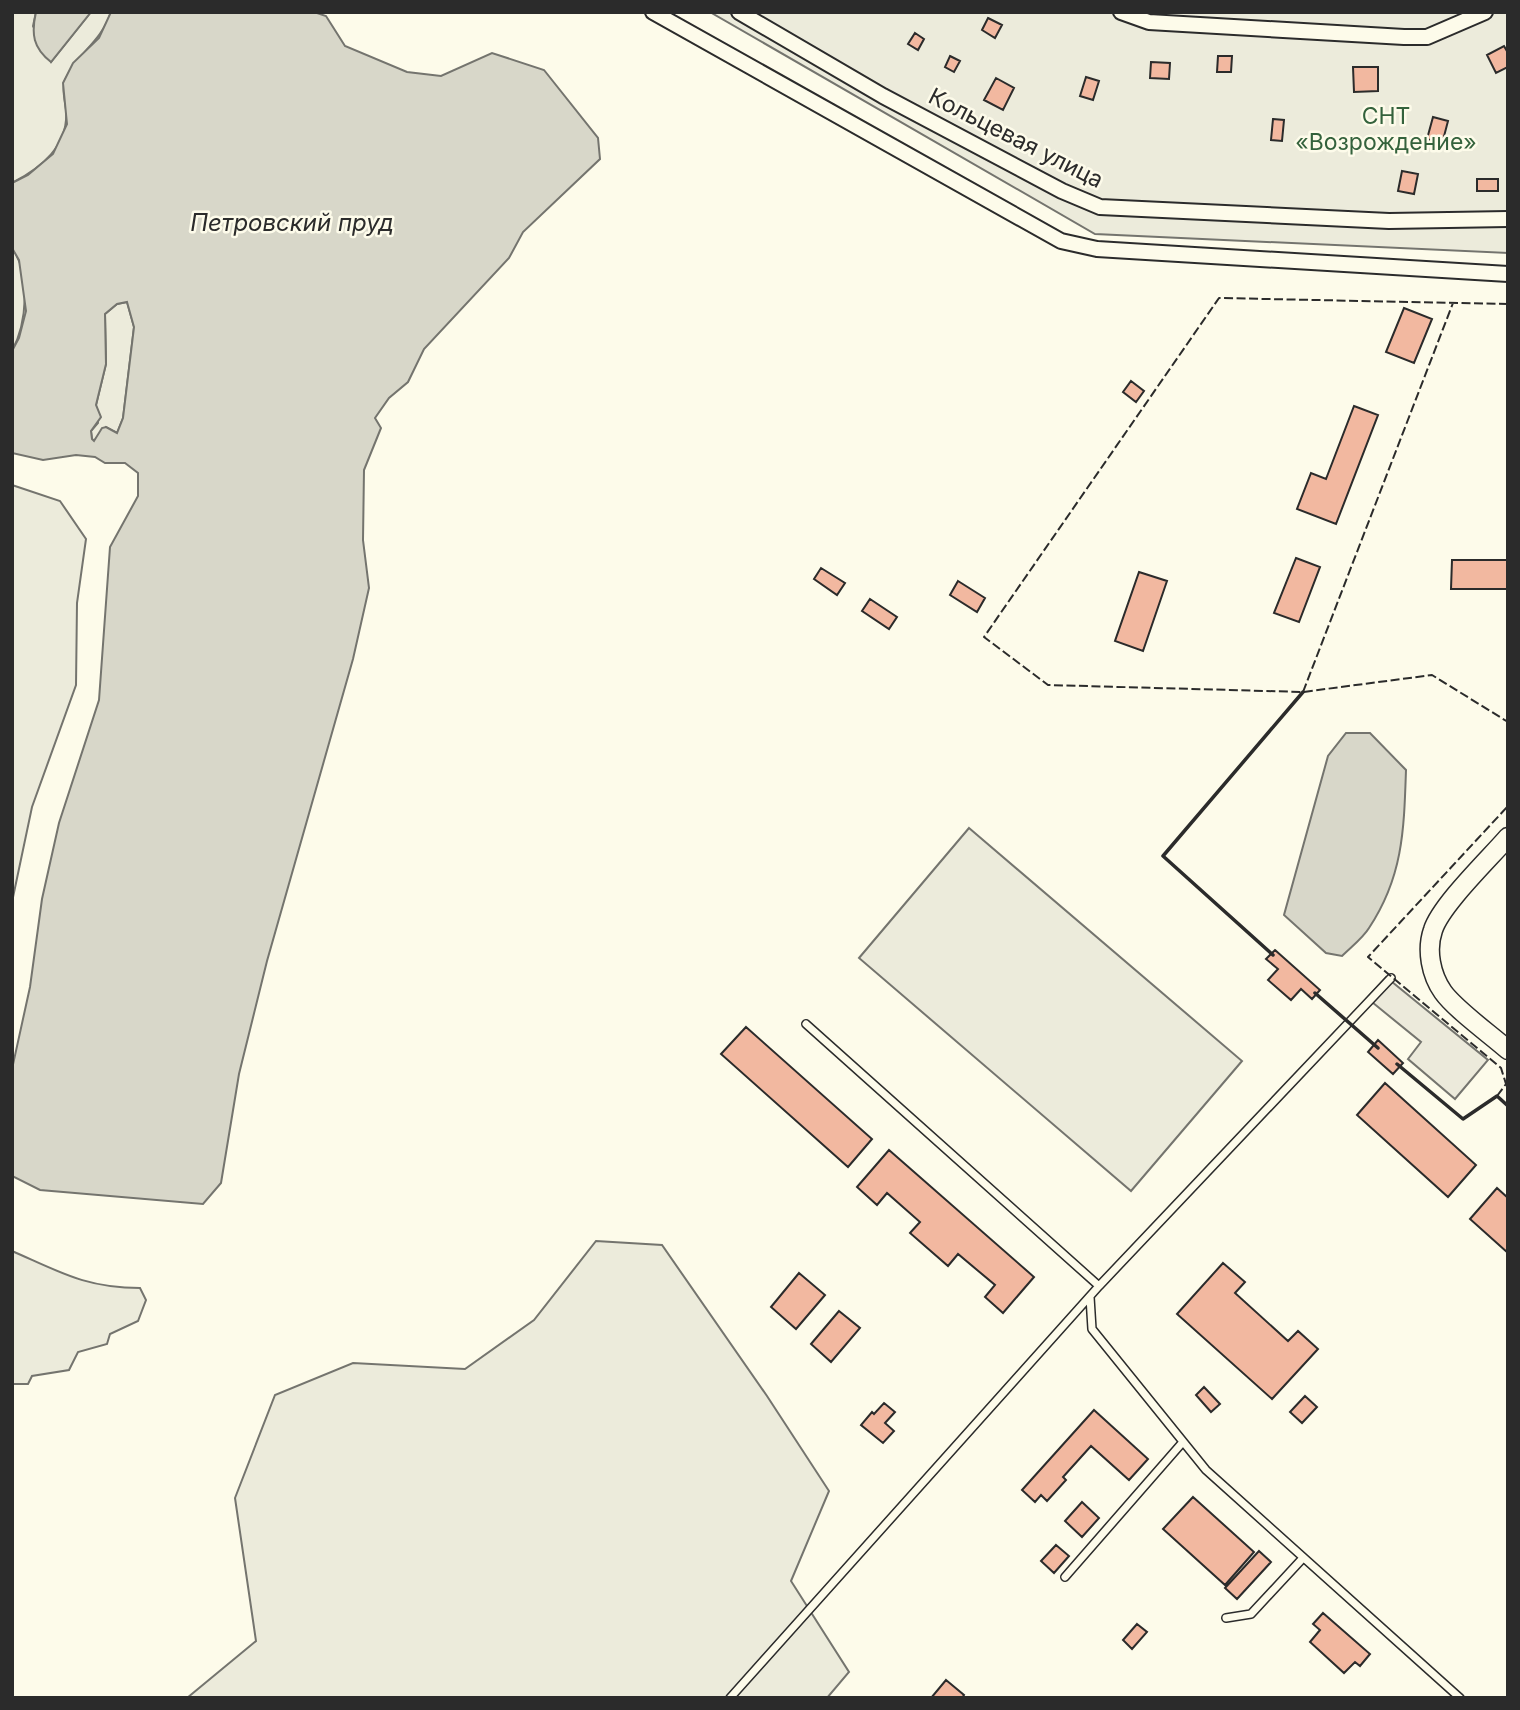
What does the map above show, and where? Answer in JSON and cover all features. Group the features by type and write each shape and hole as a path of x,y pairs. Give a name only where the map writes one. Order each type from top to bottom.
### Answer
{"street":[{"path":"653,12 1061,241 1097,249 1508,274"},
{"name":"Кольцевая улица","path":"739,12 895,102 1062,191 1100,206 1389,220 1508,219"},
{"path":"1121,12 1149,22 1427,37 1485,12"},
{"path":"1508,837 1444,910 1433,930 1429,954 1434,977 1444,994 1508,1050"}],"lane":[{"path":"730,1698 1099,1286 1391,978"},
{"path":"806,1024 1099,1286"},
{"path":"1090,1297 1092,1329 1206,1470 1460,1698"},
{"path":"1065,1577 1182,1443"},
{"path":"1226,1618 1251,1614 1303,1558"}],"green space":[{"path":"12,12 36,12 33,26 51,62 91,12 111,12 101,32 71,69 65,82 66,123 58,145 43,163 12,183"},
{"name":"СНТ «Возрождение»","path":"710,12 1508,12 1508,253 1095,234"},
{"path":"12,248 22,271 25,299 21,327 12,351"},
{"path":"127,302 134,327 123,418 117,433 106,427 94,441 91,431 98,423 96,405 106,364 105,314 117,304"},
{"path":"12,485 60,501 86,539 77,603 76,685 32,807 12,902"},
{"path":"969,828 1242,1061 1131,1191 859,958"},
{"path":"596,1241 662,1245 829,1491 791,1581 849,1672 827,1698 187,1698 256,1641 235,1498 275,1395 353,1363 465,1369 534,1320"},
{"path":"12,1251 88,1282 140,1288 146,1300 138,1321 110,1334 107,1344 78,1352 69,1370 32,1376 28,1384 12,1384"}],"shaded area":[{"path":"1386,977 1488,1060 1455,1099 1408,1059 1421,1042 1367,998"}],"water":[{"path":"36,12 91,12 51,62 40,51 35,40"},
{"name":"Петровский пруд","path":"111,12 314,12 326,16 345,46 407,72 441,76 492,53 544,70 598,138 600,159 523,232 509,258 424,349 408,382 389,398 375,418 381,428 364,470 363,540 369,588 353,659 267,961 239,1074 221,1183 203,1204 40,1190 12,1176 12,1069 30,987 42,899 59,823 99,700 110,547 138,496 138,473 125,463 105,463 95,457 76,455 43,460 12,453 12,351 19,338 26,311 19,260 12,248 12,183 28,175 53,154 67,124 63,83 73,63 99,38","holes":["127,302 134,327 123,418 117,433 106,427 102,428 94,441 91,431 101,417 96,405 106,364 105,314 117,304"]},
{"path":"1346,733 1370,733 1406,770 1400,852 1389,890 1366,932 1342,956 1326,953 1284,915 1328,756"}],"building":[{"path":"988,18 1002,25 995,38 982,30"},
{"path":"915,33 924,39 918,50 908,44"},
{"path":"1504,46 1508,53 1508,67 1496,73 1487,55"},
{"path":"950,56 960,61 954,72 945,67"},
{"path":"1218,56 1232,56 1231,72 1217,72"},
{"path":"1151,62 1170,63 1169,79 1150,78"},
{"path":"1353,67 1378,67 1378,91 1354,92"},
{"path":"1086,77 1099,81 1093,100 1080,96"},
{"path":"996,78 1014,88 1003,110 984,100"},
{"path":"1433,117 1448,121 1442,144 1427,139"},
{"path":"1273,119 1284,120 1282,141 1271,140"},
{"path":"1402,171 1418,174 1414,194 1398,191"},
{"path":"1477,179 1498,179 1498,191 1477,191"},
{"path":"1404,308 1432,319 1414,363 1386,352"},
{"path":"1131,381 1144,391 1136,402 1123,392"},
{"path":"1354,406 1378,415 1336,524 1297,509 1311,473 1326,479"},
{"path":"1296,558 1320,567 1299,622 1274,613"},
{"path":"1452,560 1508,560 1508,589 1451,589"},
{"path":"821,568 845,583 837,595 814,579"},
{"path":"1139,572 1167,581 1143,651 1115,641"},
{"path":"958,581 985,598 977,612 950,595"},
{"path":"870,599 897,617 889,629 862,611"},
{"path":"1275,950 1320,990 1312,999 1301,989 1291,1000 1268,980 1278,969 1266,959"},
{"path":"746,1027 872,1139 848,1167 721,1054"},
{"path":"1378,1040 1403,1063 1393,1074 1368,1052"},
{"path":"1385,1083 1476,1165 1448,1197 1357,1115"},
{"path":"889,1150 1034,1277 1003,1313 985,1297 995,1285 958,1254 948,1266 910,1233 920,1222 887,1193 877,1205 857,1187"},
{"path":"1497,1188 1508,1198 1508,1253 1470,1219"},
{"path":"1223,1263 1245,1282 1235,1293 1288,1341 1298,1331 1318,1349 1272,1399 1177,1314"},
{"path":"799,1273 825,1295 796,1329 771,1307"},
{"path":"839,1311 860,1328 831,1362 811,1344"},
{"path":"1204,1387 1220,1404 1211,1412 1196,1395"},
{"path":"1305,1396 1317,1407 1302,1423 1290,1412"},
{"path":"884,1403 895,1412 885,1423 894,1431 883,1443 861,1425"},
{"path":"1094,1410 1148,1459 1129,1480 1091,1446 1063,1477 1066,1480 1047,1501 1041,1495 1035,1502 1022,1490"},
{"path":"1193,1497 1254,1552 1225,1585 1163,1529"},
{"path":"1082,1502 1099,1518 1082,1537 1065,1521"},
{"path":"1056,1545 1069,1556 1054,1573 1041,1561"},
{"path":"1259,1551 1271,1562 1237,1599 1225,1588"},
{"path":"1323,1613 1370,1654 1360,1666 1355,1662 1344,1673 1310,1642 1320,1630 1313,1624"},
{"path":"1137,1624 1147,1632 1132,1649 1123,1640"},
{"path":"946,1680 964,1695 962,1698 931,1698"}],"fence":[{"path":"1508,304 1219,298 984,637 1048,685 1303,692 1432,675 1508,722"},
{"path":"1303,692 1453,303"},
{"path":"1497,1096 1506,1084 1501,1068 1368,957 1508,806"}],"wall":[{"path":"1273,955 1163,856 1303,692"},
{"path":"1315,993 1378,1048"},
{"path":"1397,1064 1463,1119 1497,1096 1508,1106"}]}
